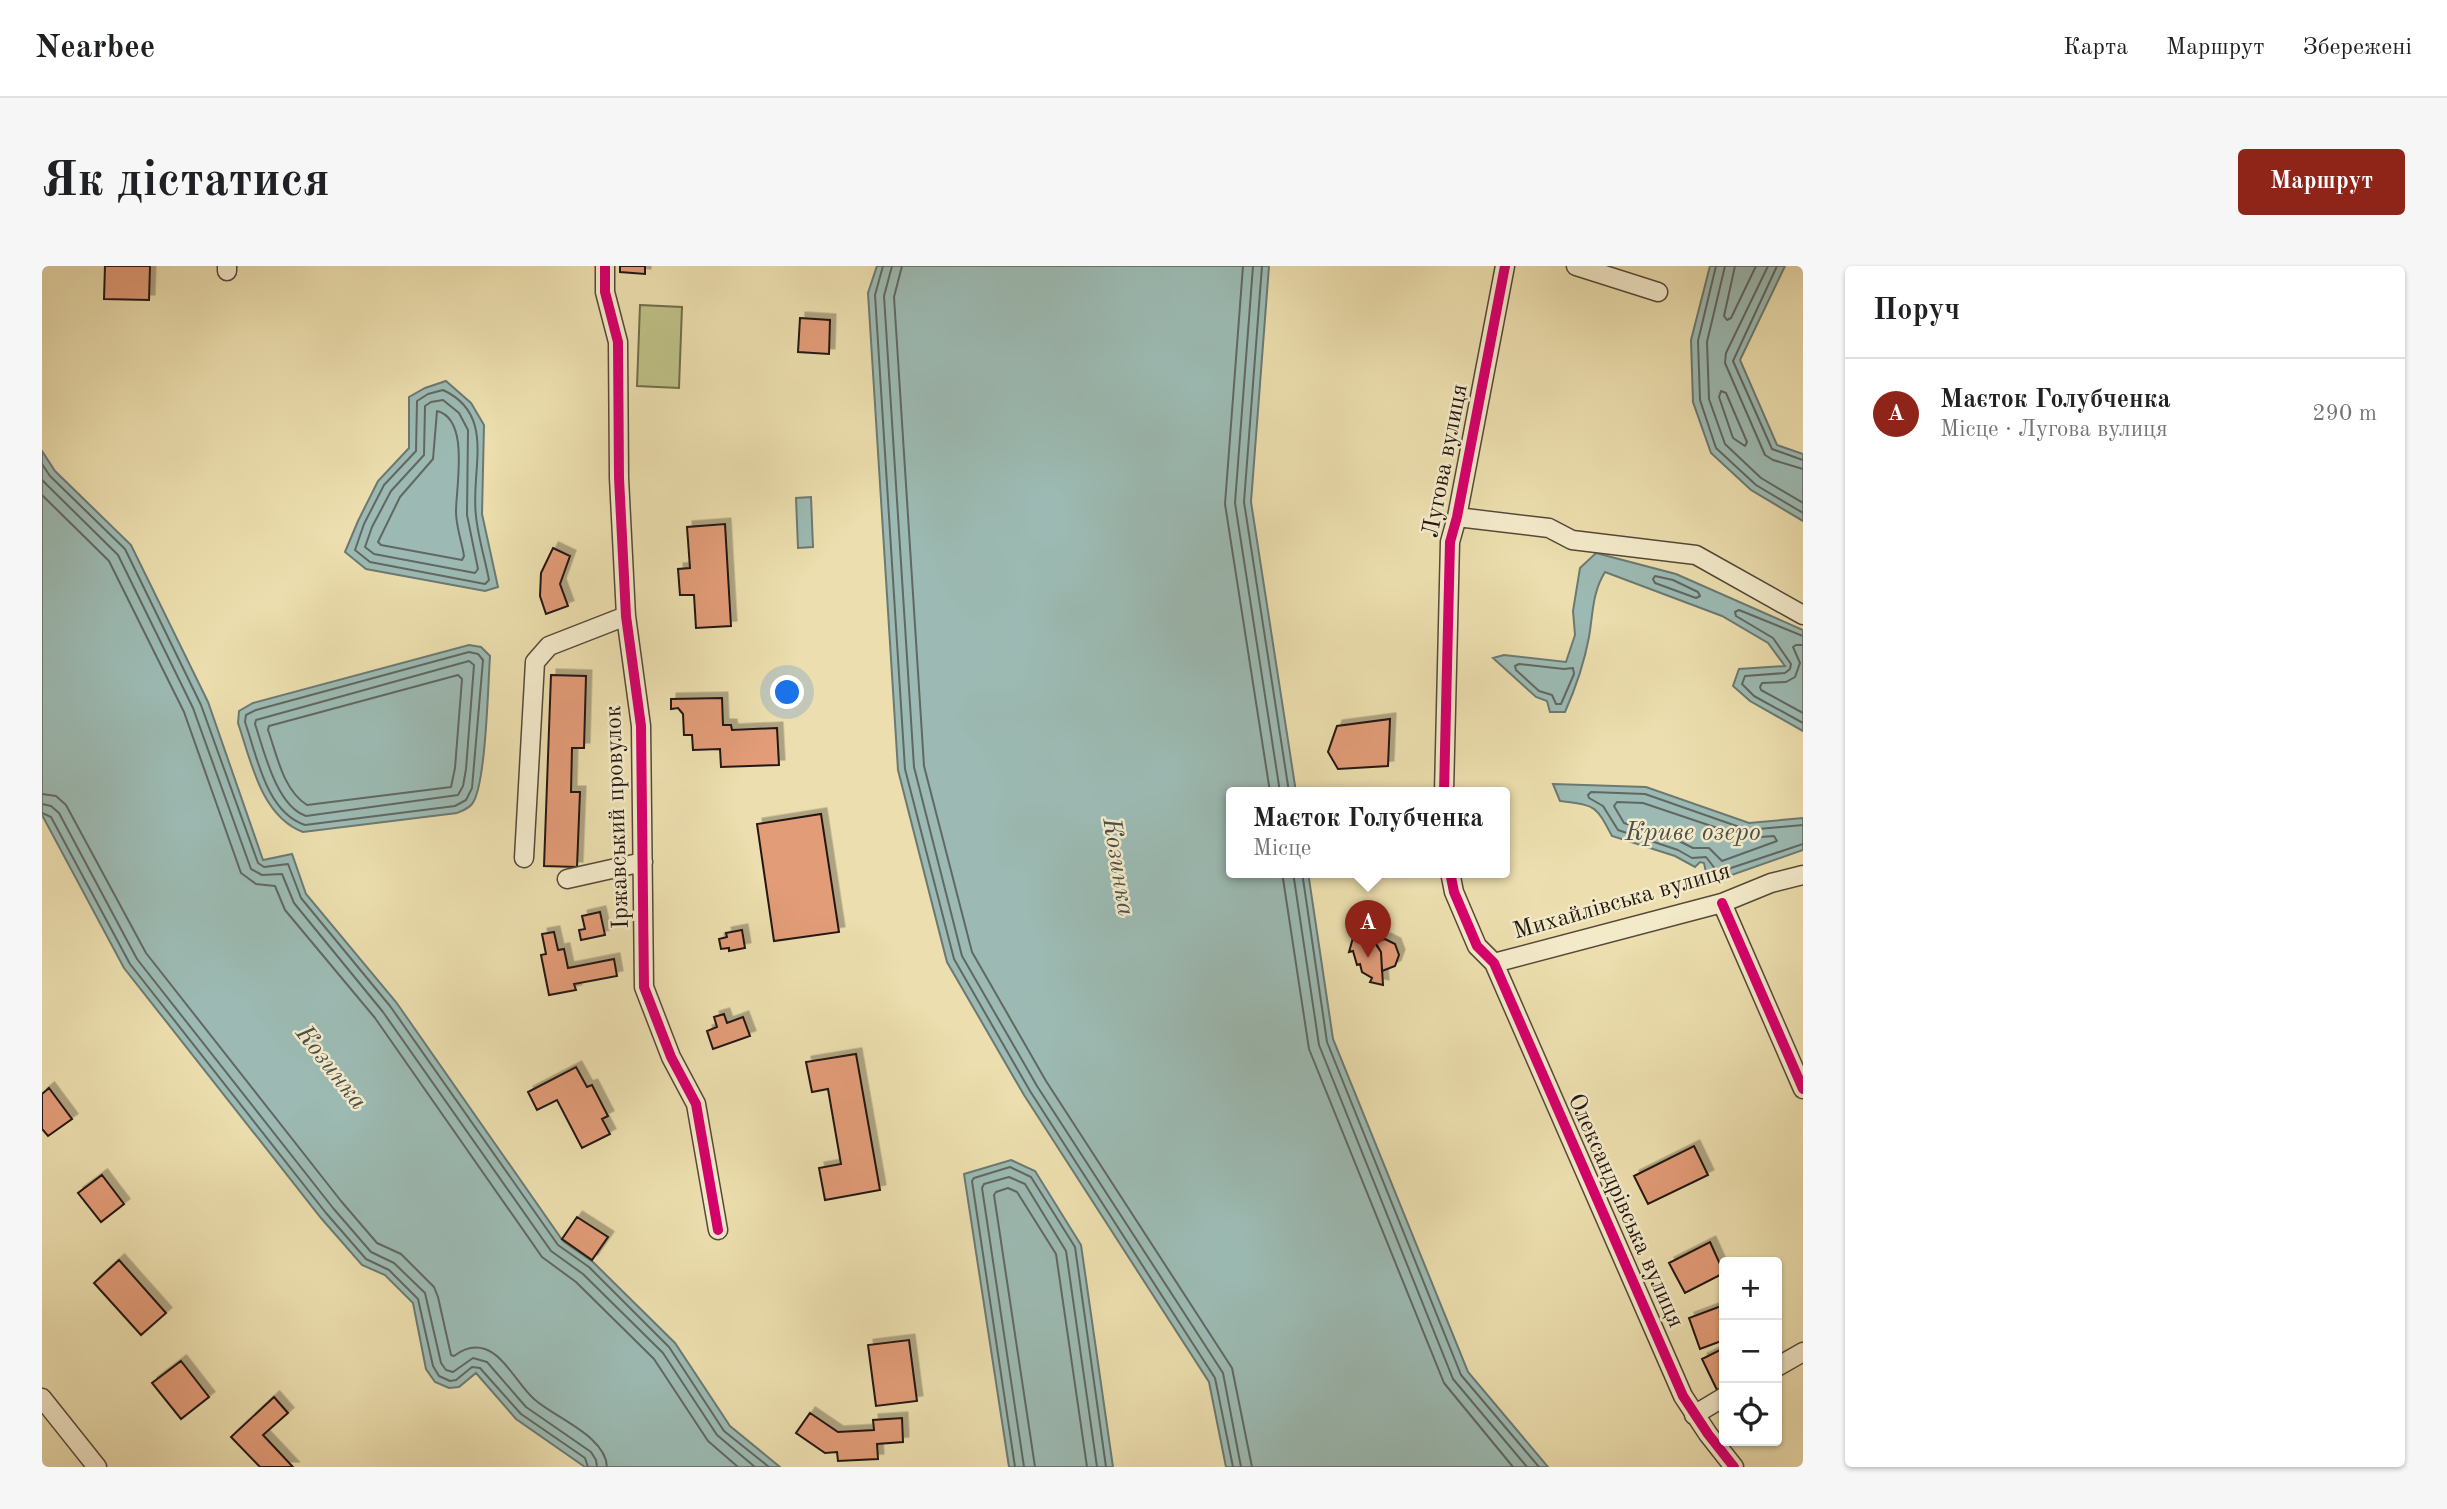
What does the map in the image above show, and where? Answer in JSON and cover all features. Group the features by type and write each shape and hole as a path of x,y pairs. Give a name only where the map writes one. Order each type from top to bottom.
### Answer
{"street":[{"name":"Іржавський провулок","path":"605,266 605,292 618,342 619,478 626,616 641,726 644,987 671,1057 696,1104 718,1230"},
{"name":"Лугова вулиця","path":"1444,787 1450,542 1505,266"},
{"path":"1576,266 1658,292"},
{"path":"1457,517 1549,528 1572,540 1696,555 1803,615"},
{"path":"524,858 535,662 549,646 626,616"},
{"path":"566,879 643,862"},
{"name":"Михайлівська вулиця","path":"1493,963 1722,903 1771,883 1803,875"},
{"path":"1451,878 1454,892 1477,946 1493,963"},
{"path":"1722,903 1803,1089"},
{"name":"Олександрівська вулиця","path":"1493,963 1683,1396 1694,1415 1734,1467"},
{"path":"1782,1364 1803,1352"},
{"path":"42,1398 97,1467"},
{"path":"1694,1415 1719,1400"}],"green space":[{"path":"640,305 682,307 679,388 637,386"}],"water":[{"name":"Козинка","path":"877,266 1269,266 1251,502 1295,787 1226,787 1226,878 1309,878 1333,1039 1468,1372 1548,1467 1226,1467 1209,1382 1024,1095 947,962 898,770 868,293"},
{"path":"1710,266 1785,266 1740,360 1777,445 1803,454 1803,521 1751,490 1711,453 1693,402 1691,340"},
{"path":"446,381 471,403 484,425 482,514 498,587 485,591 366,569 345,552 378,481 409,448 409,397"},
{"name":"Козинка","path":"42,451 55,471 131,545 208,702 263,860 292,854 306,894 396,1002 563,1241 593,1262 675,1343 730,1426 780,1467 585,1467 516,1419 476,1373 459,1387 449,1388 435,1382 426,1369 413,1303 385,1275 362,1265 321,1218 124,968 42,815"},
{"path":"811,497 813,547 798,548 796,498"},
{"path":"1596,553 1676,574 1803,630 1803,731 1750,701 1733,686 1739,669 1785,666 1768,643 1722,616 1605,572 1595,596 1587,647 1573,694 1565,712 1550,712 1547,701 1536,697 1493,658 1504,655 1566,662 1575,635 1573,611 1580,568"},
{"path":"469,645 481,647 490,656 483,757 477,794 470,806 457,813 303,832 277,814 253,770 238,723 239,711 253,703"},
{"name":"Криве озеро","path":"1553,784 1646,787 1749,823 1803,818 1803,850 1726,877 1714,877 1706,872 1704,863 1700,862 1695,867 1675,856 1612,836 1598,812 1588,806 1560,801"},
{"path":"1011,1160 1035,1171 1081,1245 1113,1467 1009,1467 964,1174"}],"building":[{"path":"105,266 150,266 149,300 104,299"},
{"path":"620,266 645,266 645,274 620,272"},
{"path":"800,318 830,320 829,354 798,352"},
{"path":"725,524 731,626 696,628 694,595 680,595 678,569 690,568 687,527"},
{"path":"553,548 570,556 560,584 568,606 546,614 540,596 541,573"},
{"path":"551,675 586,676 584,748 572,748 571,792 580,792 577,867 544,866"},
{"path":"722,698 723,725 731,725 732,730 777,728 779,765 721,767 720,749 693,750 692,735 684,735 683,714 678,708 671,709 671,699"},
{"path":"1390,719 1388,766 1338,769 1328,752 1337,726"},
{"path":"821,814 839,932 774,941 757,824"},
{"path":"600,912 605,935 581,940 579,930 585,929 582,916"},
{"path":"1364,927 1381,952 1383,985 1370,982 1372,978 1362,972 1360,964 1357,965 1353,951 1349,952 1354,934"},
{"path":"742,930 745,948 729,951 729,948 721,949 719,939 727,937 726,933"},
{"path":"554,932 558,950 564,949 568,968 614,959 617,976 574,984 576,990 549,995 541,955 546,954 542,934"},
{"path":"1385,939 1395,944 1399,955 1395,966 1382,971 1381,952 1375,942"},
{"path":"724,1014 727,1023 743,1017 750,1036 713,1049 707,1031 717,1027 714,1017"},
{"path":"856,1054 880,1190 825,1200 819,1168 841,1164 828,1089 812,1092 806,1062"},
{"path":"576,1067 587,1087 592,1085 608,1116 602,1119 610,1134 582,1148 557,1100 537,1110 528,1092"},
{"path":"49,1088 72,1119 48,1136 42,1129 42,1094"},
{"path":"1694,1146 1708,1175 1648,1204 1634,1176"},
{"path":"102,1175 124,1204 101,1222 78,1193"},
{"path":"577,1217 608,1237 592,1260 562,1239"},
{"path":"1710,1242 1719,1262 1719,1276 1685,1293 1669,1263"},
{"path":"119,1260 166,1313 141,1335 94,1283"},
{"path":"1719,1307 1719,1342 1700,1349 1689,1318"},
{"path":"909,1340 917,1401 876,1406 868,1345"},
{"path":"1719,1350 1717,1390 1702,1359"},
{"path":"181,1361 209,1397 181,1419 152,1383"},
{"path":"274,1397 288,1413 263,1435 293,1467 260,1467 231,1437"},
{"path":"810,1413 838,1432 874,1430 873,1420 902,1418 903,1442 877,1444 878,1459 838,1461 837,1452 825,1453 796,1433"}],"cycle path":[{"path":"605,266 605,292 618,342 619,478 626,616 641,726 644,987 671,1057 696,1104 718,1230"},
{"path":"1444,787 1450,542 1505,266"},
{"path":"1451,878 1454,892 1477,946 1494,963 1683,1396 1734,1467"},
{"path":"1722,903 1803,1089"}],"place":[{"name":"Маєток Голубченка","path":"1368,958"}]}
